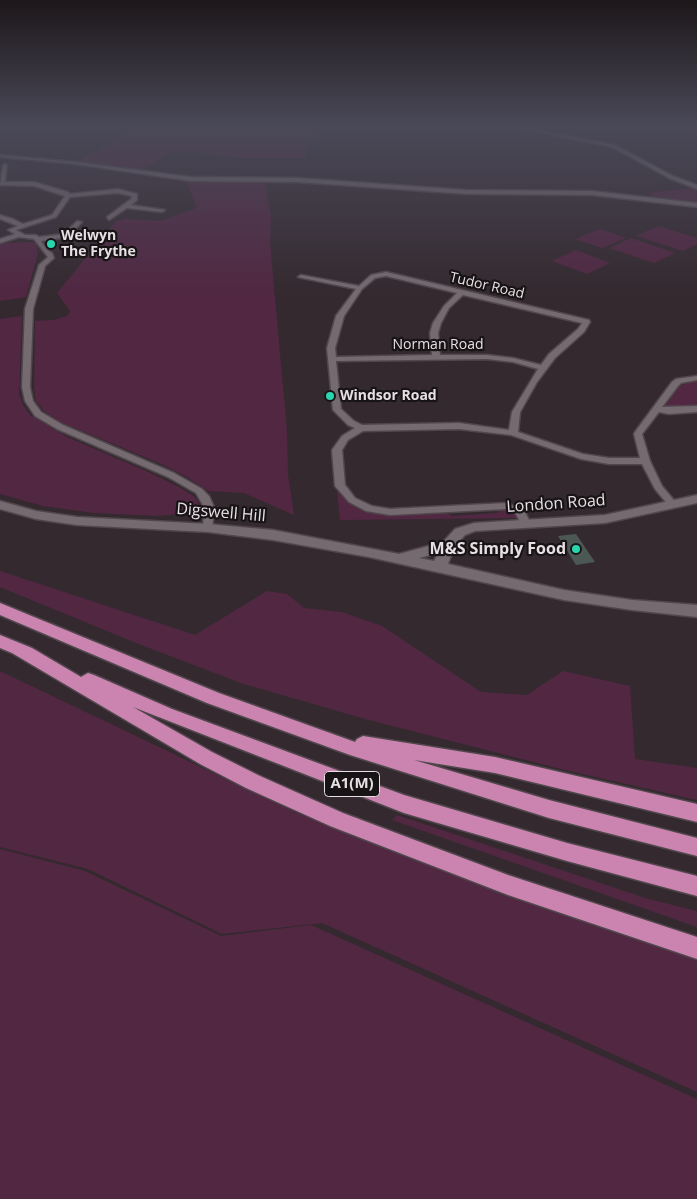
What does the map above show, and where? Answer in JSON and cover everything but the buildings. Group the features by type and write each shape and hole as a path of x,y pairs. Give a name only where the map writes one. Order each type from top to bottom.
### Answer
{"highway":[{"name":"A1(M)","path":"0,609 213,698 322,738 540,806 697,847"},
{"name":"A1(M)","path":"9,645 166,714 404,804 567,852 697,886"},
{"name":"A1(M)","path":"9,645 206,758 337,820 508,884 697,948"},
{"name":"A1(M)","path":"322,738 495,765 616,796 697,813"}],"main road":[{"name":"London Road","path":"438,568 448,545 460,532 474,527 618,517 697,499"},
{"name":"Digswell Hill","path":"0,505 36,515 77,521 208,528 299,539 581,598 697,611"},
{"path":"400,559 448,545"}],"street":[{"path":"311,181 440,190 592,193 697,205"},
{"path":"681,181 697,187"},
{"path":"1,183 40,185 61,190 68,196 118,191 134,194 134,200 109,218"},
{"path":"68,196 54,216 11,230 24,237 66,236 79,222"},
{"path":"126,206 162,210"},
{"path":"0,217 38,232 38,238 51,258 42,265 29,309 26,387 29,401 38,414 60,427 170,475 199,491 204,496 208,507 208,528"},
{"path":"0,241 19,235"},
{"name":"Tudor Road","path":"360,288 373,276 381,274 586,322 542,368"},
{"path":"301,277 360,288 340,316 334,335 332,360 337,410 346,420 361,428 459,426 513,433 581,456 610,461 645,461"},
{"path":"436,358 434,334 437,323 446,307 461,292"},
{"name":"Norman Road","path":"332,360 501,358 542,368"},
{"path":"513,433 516,412 542,368"},
{"path":"672,504 658,487 645,461 638,434 675,384 697,378"},
{"path":"658,409 669,411 697,409"},
{"path":"361,428 345,438 338,447 339,483 344,493 352,500 370,509 398,512 500,506 518,510 526,524"}],"shaded area":[{"path":"186,181 265,183 271,216 270,243 287,431 288,475 294,515 244,493 208,491 185,476 159,463 58,421 44,411 36,401 34,389 35,321 54,320 67,316 70,311 57,293 116,221 126,219 160,221 197,208"},
{"path":"692,188 697,190 697,204 658,199 648,193"},
{"path":"658,226 697,238 697,244 683,251 636,236"},
{"path":"600,229 626,238 602,248 575,239"},
{"path":"631,238 675,253 654,263 609,248"},
{"path":"0,243 36,243 38,253 26,297 0,301"},
{"path":"576,250 610,263 587,274 552,261"},
{"path":"22,316 19,394 23,405 30,415 67,437 179,487 195,497 199,504 200,510 198,512 158,516 94,513 43,506 0,494 0,319"},
{"path":"697,380 697,407 667,408 665,406 679,386"},
{"path":"337,491 358,508 384,515 446,512 452,516 497,513 499,509 512,511 518,518 340,520"},
{"path":"0,571 195,635 267,591 287,594 304,608 342,612 382,626 481,692 527,695 563,671 630,686 635,759 697,768 697,800 569,771 365,719 244,684 136,643 0,587"},
{"path":"0,671 299,814 697,959 697,1092 322,923 222,934 88,869 0,847"},
{"path":"397,815 645,898 697,911 697,927 392,820"},
{"path":"0,849 85,871 221,936 311,925 697,1099 697,1199 0,1199"}],"place":[{"name":"Welwyn The Frythe","path":"51,244"},
{"name":"Windsor Road","path":"330,396"},
{"name":"M&S Simply Food","path":"576,549"}]}
